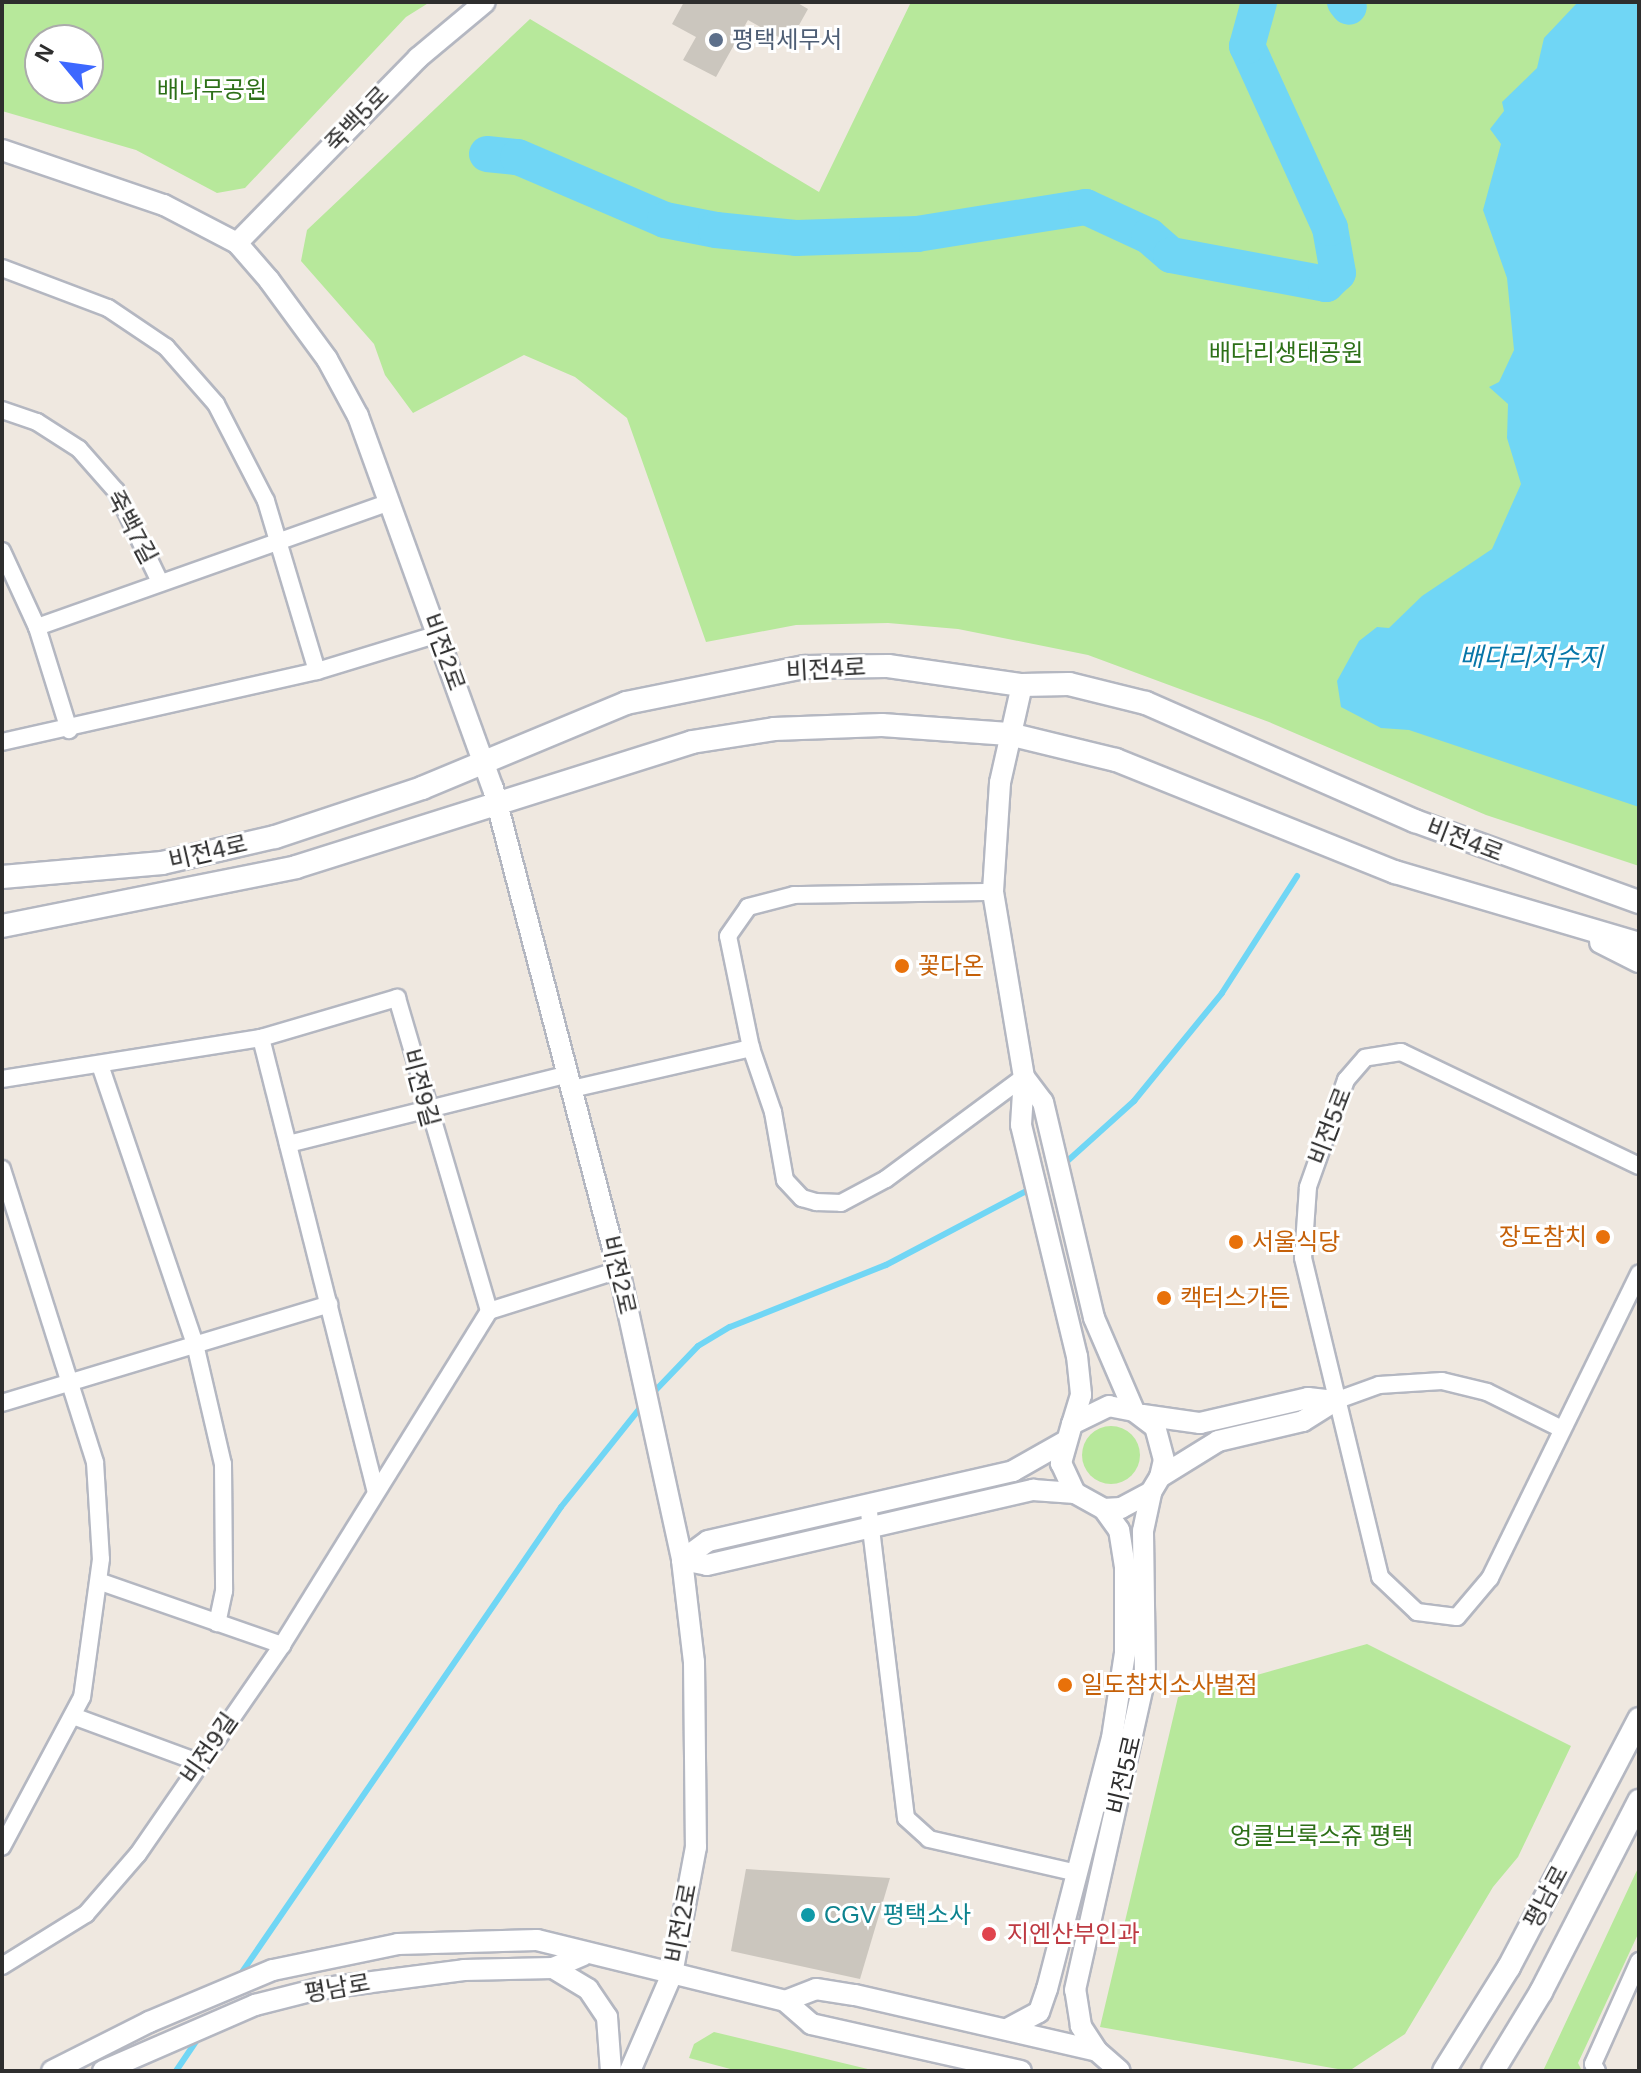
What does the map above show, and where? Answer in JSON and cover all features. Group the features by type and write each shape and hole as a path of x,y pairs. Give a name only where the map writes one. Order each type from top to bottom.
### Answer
{"main road":[{"name":"비전4로","path":"2,877 107,870 215,852 422,788 626,703 805,667 948,671 1022,685 1069,684 1146,703 1415,821 1639,902"},
{"name":"비전4로","path":"2,926 296,867 419,831 497,799 678,745 774,729 956,726 1009,734 1116,760 1274,827 1583,931 1639,944"},
{"path":"1583,931 1639,961"},
{"name":"평남로","path":"1444,2071 1509,1967 1639,1719"},
{"name":"평남로","path":"1493,2071 1541,1992 1639,1801"}],"street":[{"name":"죽백5로","path":"237,243 418,58 485,2"},
{"name":"비전2로","path":"2,150 111,183 237,243 327,359 358,416 497,799 619,1270 682,1560 694,1662 696,1847 672,1974 630,2071"},
{"path":"2,268 108,308 166,347 216,404 278,538 321,670"},
{"name":"죽백7길","path":"2,410 37,422 79,449 116,491 160,582 37,627"},
{"path":"160,582 278,538 390,502"},
{"path":"2,551 37,627 69,730"},
{"path":"2,742 69,730 321,670 438,634"},
{"path":"1022,685 1009,734 993,892 1024,1077 1022,1129 1077,1356 1081,1395 1061,1463 1075,1493"},
{"path":"993,892 794,895 748,907 728,936 751,1048 773,1112 785,1180 802,1198 841,1203 886,1179 1024,1077"},
{"name":"비전9길","path":"2,1079 261,1038 397,998 426,1110 489,1311 282,1645 198,1762 138,1854 86,1914 2,1966"},
{"path":"261,1038 376,1491"},
{"path":"288,1144 426,1110 751,1048"},
{"name":"비전5로","path":"1639,1166 1401,1052 1365,1058 1346,1080 1320,1142 1302,1221 1303,1258 1335,1401 1380,1577 1417,1612 1457,1617 1490,1578 1639,1274"},
{"path":"100,1065 195,1344 223,1464 224,1591 217,1623"},
{"path":"1024,1077 1045,1111 1094,1318 1138,1413 1162,1443 1156,1484"},
{"path":"2,1169 95,1462 101,1582 82,1697 2,1847"},
{"path":"489,1311 619,1270"},
{"path":"2,1403 329,1304"},
{"path":"682,1560 707,1565 1033,1490 1075,1493 1104,1509 1129,1506 1218,1441 1303,1421 1335,1401 1379,1385 1442,1381 1487,1392 1562,1429"},
{"path":"682,1560 708,1541 1013,1471 1109,1406 1200,1423 1308,1398 1335,1401"},
{"name":"비전5로","path":"1097,2051 1081,2026 1075,1990 1145,1676 1143,1531 1156,1484"},
{"path":"868,1504 906,1818 929,1839 1078,1873"},
{"name":"비전5로","path":"1007,2029 1039,2012 1112,1738 1125,1653 1125,1567 1119,1530 1104,1509"},
{"path":"101,1582 282,1645"},
{"path":"73,1716 198,1762"},
{"name":"평남로","path":"52,2071 149,2022 273,1970 398,1944 461,1940 564,1942 583,1955 785,2001 811,2024 1021,2071"},
{"name":"평남로","path":"103,2071 255,2005 398,1977 553,1968 583,1955"},
{"path":"1597,2071 1593,2064 1633,1989 1639,1961"},
{"path":"553,1968 588,1989 607,2017 611,2071"},
{"name":"평남로","path":"785,2001 816,1989 1097,2051 1120,2071"}],"green space":[{"name":"배나무공원","path":"2,2 430,2 406,17 245,188 217,193 136,150 2,111"},
{"name":"배다리생태공원","path":"911,2 1639,2 1639,866 1486,815 1269,722 1088,655 958,629 888,623 796,625 706,642 627,418 575,377 524,355 413,413 385,375 374,344 301,261 307,230 530,19 819,192"},
{"path":"1111,1426 1122,1428 1131,1435 1138,1444 1138,1466 1131,1475 1122,1482 1111,1484 1100,1482 1091,1475 1084,1466 1082,1455 1084,1444 1091,1435 1100,1428"},
{"name":"엉클브룩스쥬 평택","path":"1367,1644 1571,1746 1518,1857 1493,1887 1405,2034 1349,2071 1100,2027 1178,1697"},
{"path":"1639,1866 1639,1932 1578,2063 1582,2071 1543,2071"},
{"path":"714,2032 876,2071 738,2071 689,2058 694,2044"}],"water":[{"name":"배다리저수지","path":"1578,2 1639,2 1639,807 1409,730 1381,728 1341,707 1337,681 1359,641 1377,627 1389,628 1422,596 1492,549 1521,484 1507,438 1508,404 1489,387 1499,382 1514,350 1507,278 1483,210 1501,144 1490,129 1504,111 1502,102 1537,68 1544,38"}],"building":[{"name":"평택세무서","path":"684,2 796,2 808,9 789,43 748,20 716,77 683,60 696,37 672,24"},
{"name":"CGV 평택소사","path":"746,1869 890,1878 860,1979 731,1951"}],"waterway":[{"path":"487,154 518,157 665,220 716,230 796,238 917,234 1086,207 1149,236 1171,255 1326,284 1338,273 1330,228 1247,46 1259,2"},
{"path":"1345,2 1349,7"},
{"path":"1063,1165 1134,1101 1222,993 1297,876"},
{"path":"652,1394 698,1346 730,1327 886,1265 1032,1188"},
{"path":"238,1978 561,1507 644,1403"},
{"path":"176,2071 199,2037"}],"place":[{"name":"평택세무서","path":"716,40"},
{"name":"꽃다온","path":"902,966"},
{"name":"장도참치","path":"1603,1237"},
{"name":"서울식당","path":"1236,1242"},
{"name":"캑터스가든","path":"1164,1298"},
{"name":"일도참치소사벌점","path":"1065,1685"},
{"name":"CGV 평택소사","path":"808,1915"},
{"name":"지엔산부인과","path":"989,1934"}]}
